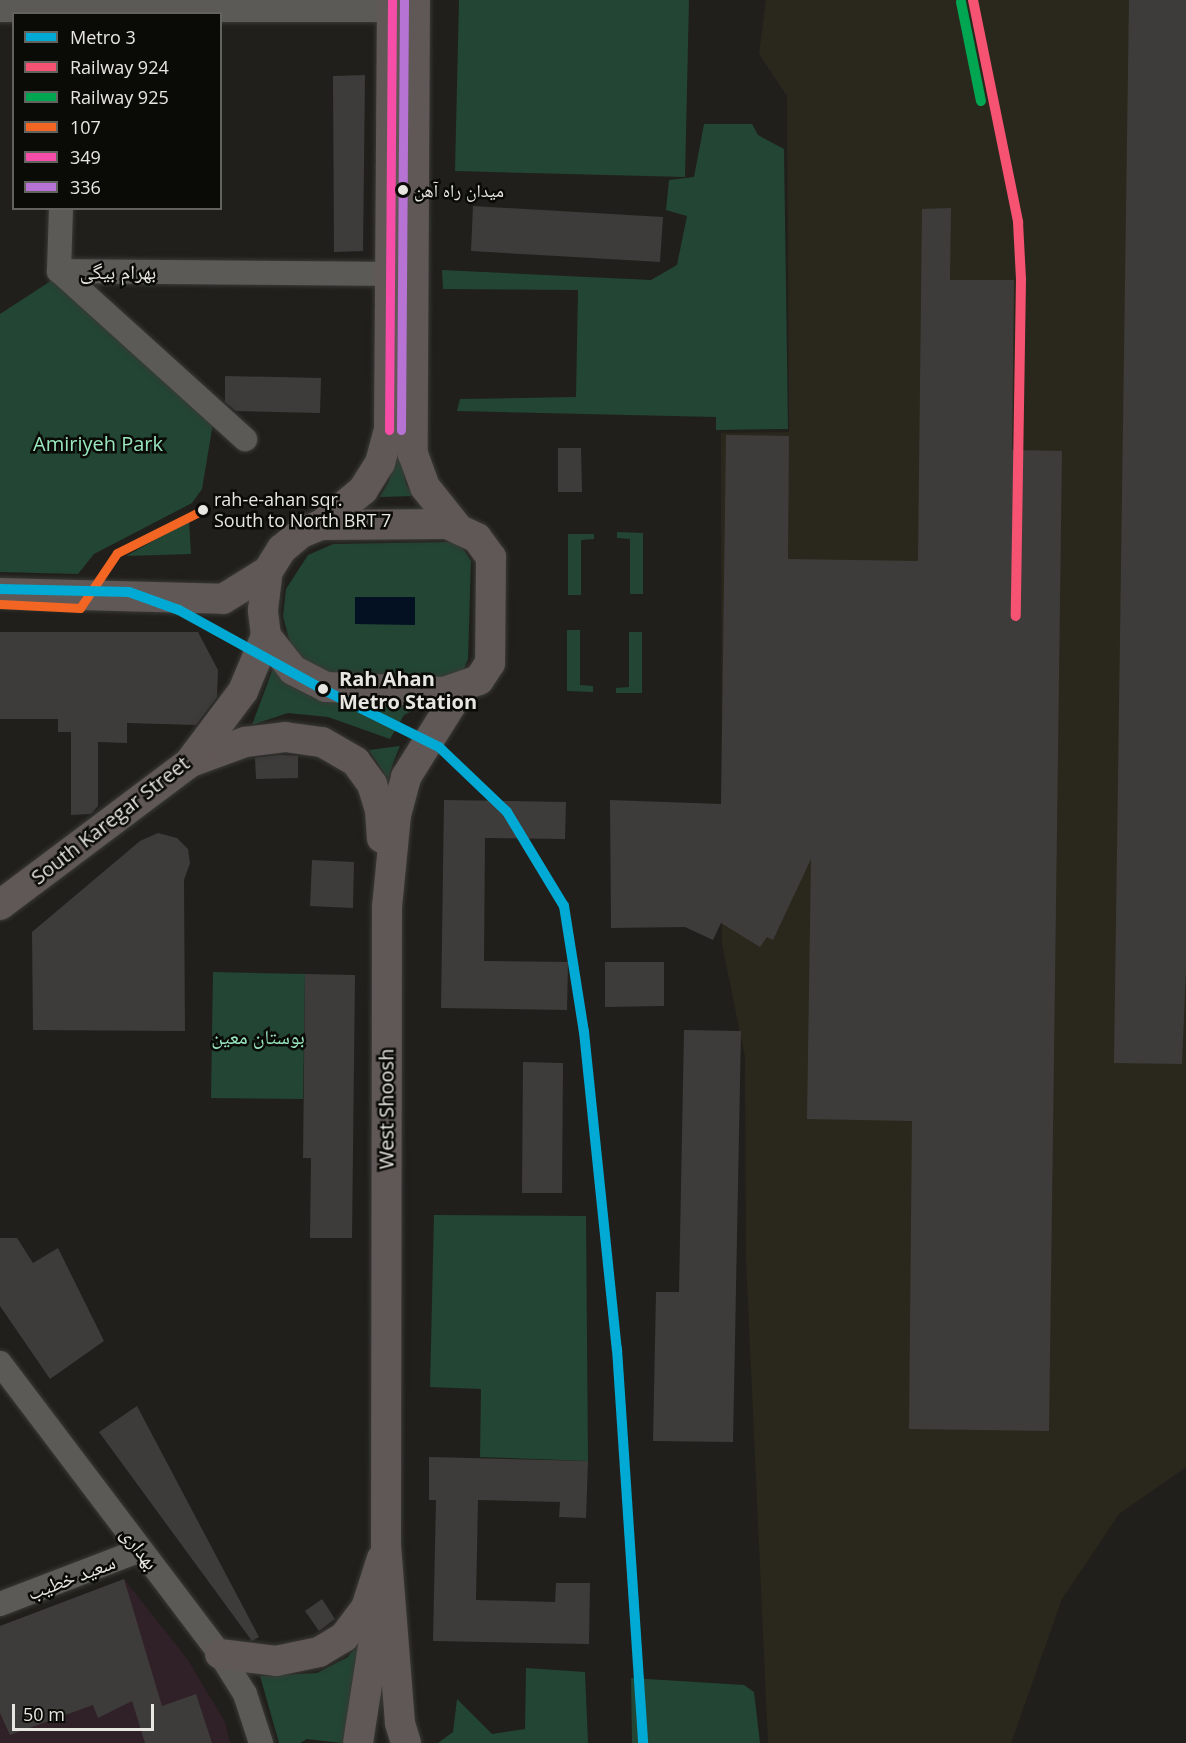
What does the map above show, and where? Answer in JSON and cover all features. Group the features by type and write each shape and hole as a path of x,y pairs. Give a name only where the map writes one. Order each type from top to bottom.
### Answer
{"main road":[{"path":"0,593 224,600 268,571 282,549 301,533 321,525 363,490 380,463 389,430 391,274 400,3"},
{"path":"268,571 263,610 266,636 293,670 326,687 445,692 461,689 479,680 490,663 492,564 477,537 457,527 425,487 413,454 400,3"},
{"path":"321,525 457,527"},
{"name":"South Karegar Street","path":"0,905 189,763 243,691 266,636"},
{"name":"West Shoosh","path":"386,1547 387,907 396,815 406,777 461,689"},
{"path":"189,763 228,746 285,737 322,742 340,750 363,771 377,797 387,907"},
{"path":"220,1654 276,1661 300,1658 344,1637 366,1608 386,1547"},
{"path":"358,1743 386,1547"},
{"path":"386,1547 400,1723 406,1743"}],"street":[{"path":"0,10 63,12 126,5 400,3"},
{"path":"59,271 61,210"},
{"name":"بهرام بیگی","path":"59,271 391,274"},
{"name":"بهرام بیگی","path":"59,271 245,439"},
{"name":"بهداری","path":"0,1363 220,1654 245,1694 261,1743"},
{"name":"سعید خطیب","path":"0,1604 141,1550"}],"shaded area":[{"path":"766,0 1186,0 1186,1467 1119,1514 1062,1599 1011,1743 768,1743 746,1259 745,1057 722,944 721,433 789,432 787,96 759,54"},
{"path":"124,1579 188,1660 225,1722 230,1743 0,1743 0,1626"}],"green space":[{"path":"459,0 689,0 685,177 455,171"},
{"path":"704,124 752,124 758,135 784,149 788,429 716,430 716,417 457,411 460,399 576,397 578,290 443,289 442,270 651,280 677,265 687,216 666,210 669,180 694,177"},
{"name":"Amiriyeh Park","path":"60,275 214,417 202,489 192,503 94,554 78,574 0,572 0,314"},
{"path":"398,445 406,484 413,496 380,497 389,481"},
{"path":"189,521 191,554 126,556"},
{"path":"617,532 643,533 643,594 630,594 630,539 617,538"},
{"path":"568,534 594,534 594,539 581,540 581,595 568,595"},
{"path":"452,542 463,549 471,561 468,659 463,671 450,680 339,679 309,664 290,643 283,616 286,589 308,555 333,544"},
{"path":"567,630 580,630 580,685 593,686 593,692 567,691"},
{"path":"629,632 642,632 642,693 616,693 616,688 629,687"},
{"path":"275,663 430,702 404,715 390,739 328,717 288,713 252,725"},
{"path":"400,746 393,763 388,779 369,750"},
{"name":"بوستان معین","path":"213,972 305,974 303,1099 211,1098"},
{"path":"434,1215 586,1216 588,1461 480,1457 481,1389 430,1387"},
{"path":"366,1634 351,1720 342,1743 307,1739 300,1743 279,1743 260,1676 317,1673 348,1657"},
{"path":"526,1668 585,1672 588,1743 438,1743 453,1732 457,1699 492,1734 525,1729"},
{"path":"631,1678 744,1685 754,1692 760,1743 632,1743"}],"water":[{"path":"355,597 415,597 415,625 355,624"}],"building":[{"path":"1129,0 1186,0 1186,969 1182,1064 1114,1063"},
{"path":"365,75 363,251 334,252 333,76"},
{"path":"473,206 663,217 660,262 471,251"},
{"path":"951,208 950,280 1014,280 1012,450 1062,451 1049,1431 909,1429 912,1121 807,1119 811,859 773,940 767,937 760,947 721,923 713,940 685,927 611,928 610,800 721,804 726,435 789,436 788,559 918,561 922,209"},
{"path":"225,376 321,378 320,413 236,411 225,402"},
{"path":"558,448 581,448 582,492 558,492"},
{"path":"0,632 198,632 218,670 217,697 196,725 127,723 127,743 98,742 98,806 91,814 71,815 71,732 58,732 58,719 0,719"},
{"path":"280,755 298,756 298,778 256,779 255,758"},
{"path":"444,800 566,802 565,839 485,838 484,961 568,962 567,1010 441,1008"},
{"path":"158,833 177,838 188,849 190,863 184,880 185,1031 33,1030 32,932 140,841"},
{"path":"312,860 354,862 353,908 310,906"},
{"path":"605,962 664,962 664,1006 605,1007"},
{"path":"305,974 355,975 352,1238 310,1238 311,1158 303,1158"},
{"path":"684,1030 741,1031 733,1442 653,1441 656,1292 679,1292"},
{"path":"523,1062 563,1063 562,1193 522,1193"},
{"path":"0,1238 17,1238 33,1263 58,1248 104,1341 50,1379 0,1306"},
{"path":"137,1406 259,1637 252,1641 99,1432"},
{"path":"429,1457 588,1461 586,1518 559,1517 560,1502 478,1500 476,1600 555,1602 556,1583 590,1583 589,1644 433,1641 436,1500 429,1500"},
{"path":"124,1579 162,1706 196,1694 212,1743 145,1743 132,1701 98,1718 93,1705 10,1735 0,1713 0,1626"},
{"path":"322,1599 335,1619 319,1631 305,1611"}],"metro line":[{"name":"3","path":"0,589 129,592 179,610 322,689 439,747 507,812 564,906 584,1032 617,1349 643,1743"}],"rail line":[{"name":"924","path":"973,0 1018,222 1021,279 1016,616"},
{"name":"925","path":"961,2 981,101"}],"transit line":[{"name":"349","path":"389,430 392,0"},
{"name":"336","path":"401,430 404,0"},
{"name":"107","path":"0,604 80,608 117,553 203,510"}],"place":[{"name":"میدان راه آهن","path":"403,190"},
{"name":"rah-e-ahan sqr. South to North BRT 7","path":"203,510"},
{"name":"Rah Ahan Metro Station","path":"323,689"}]}
